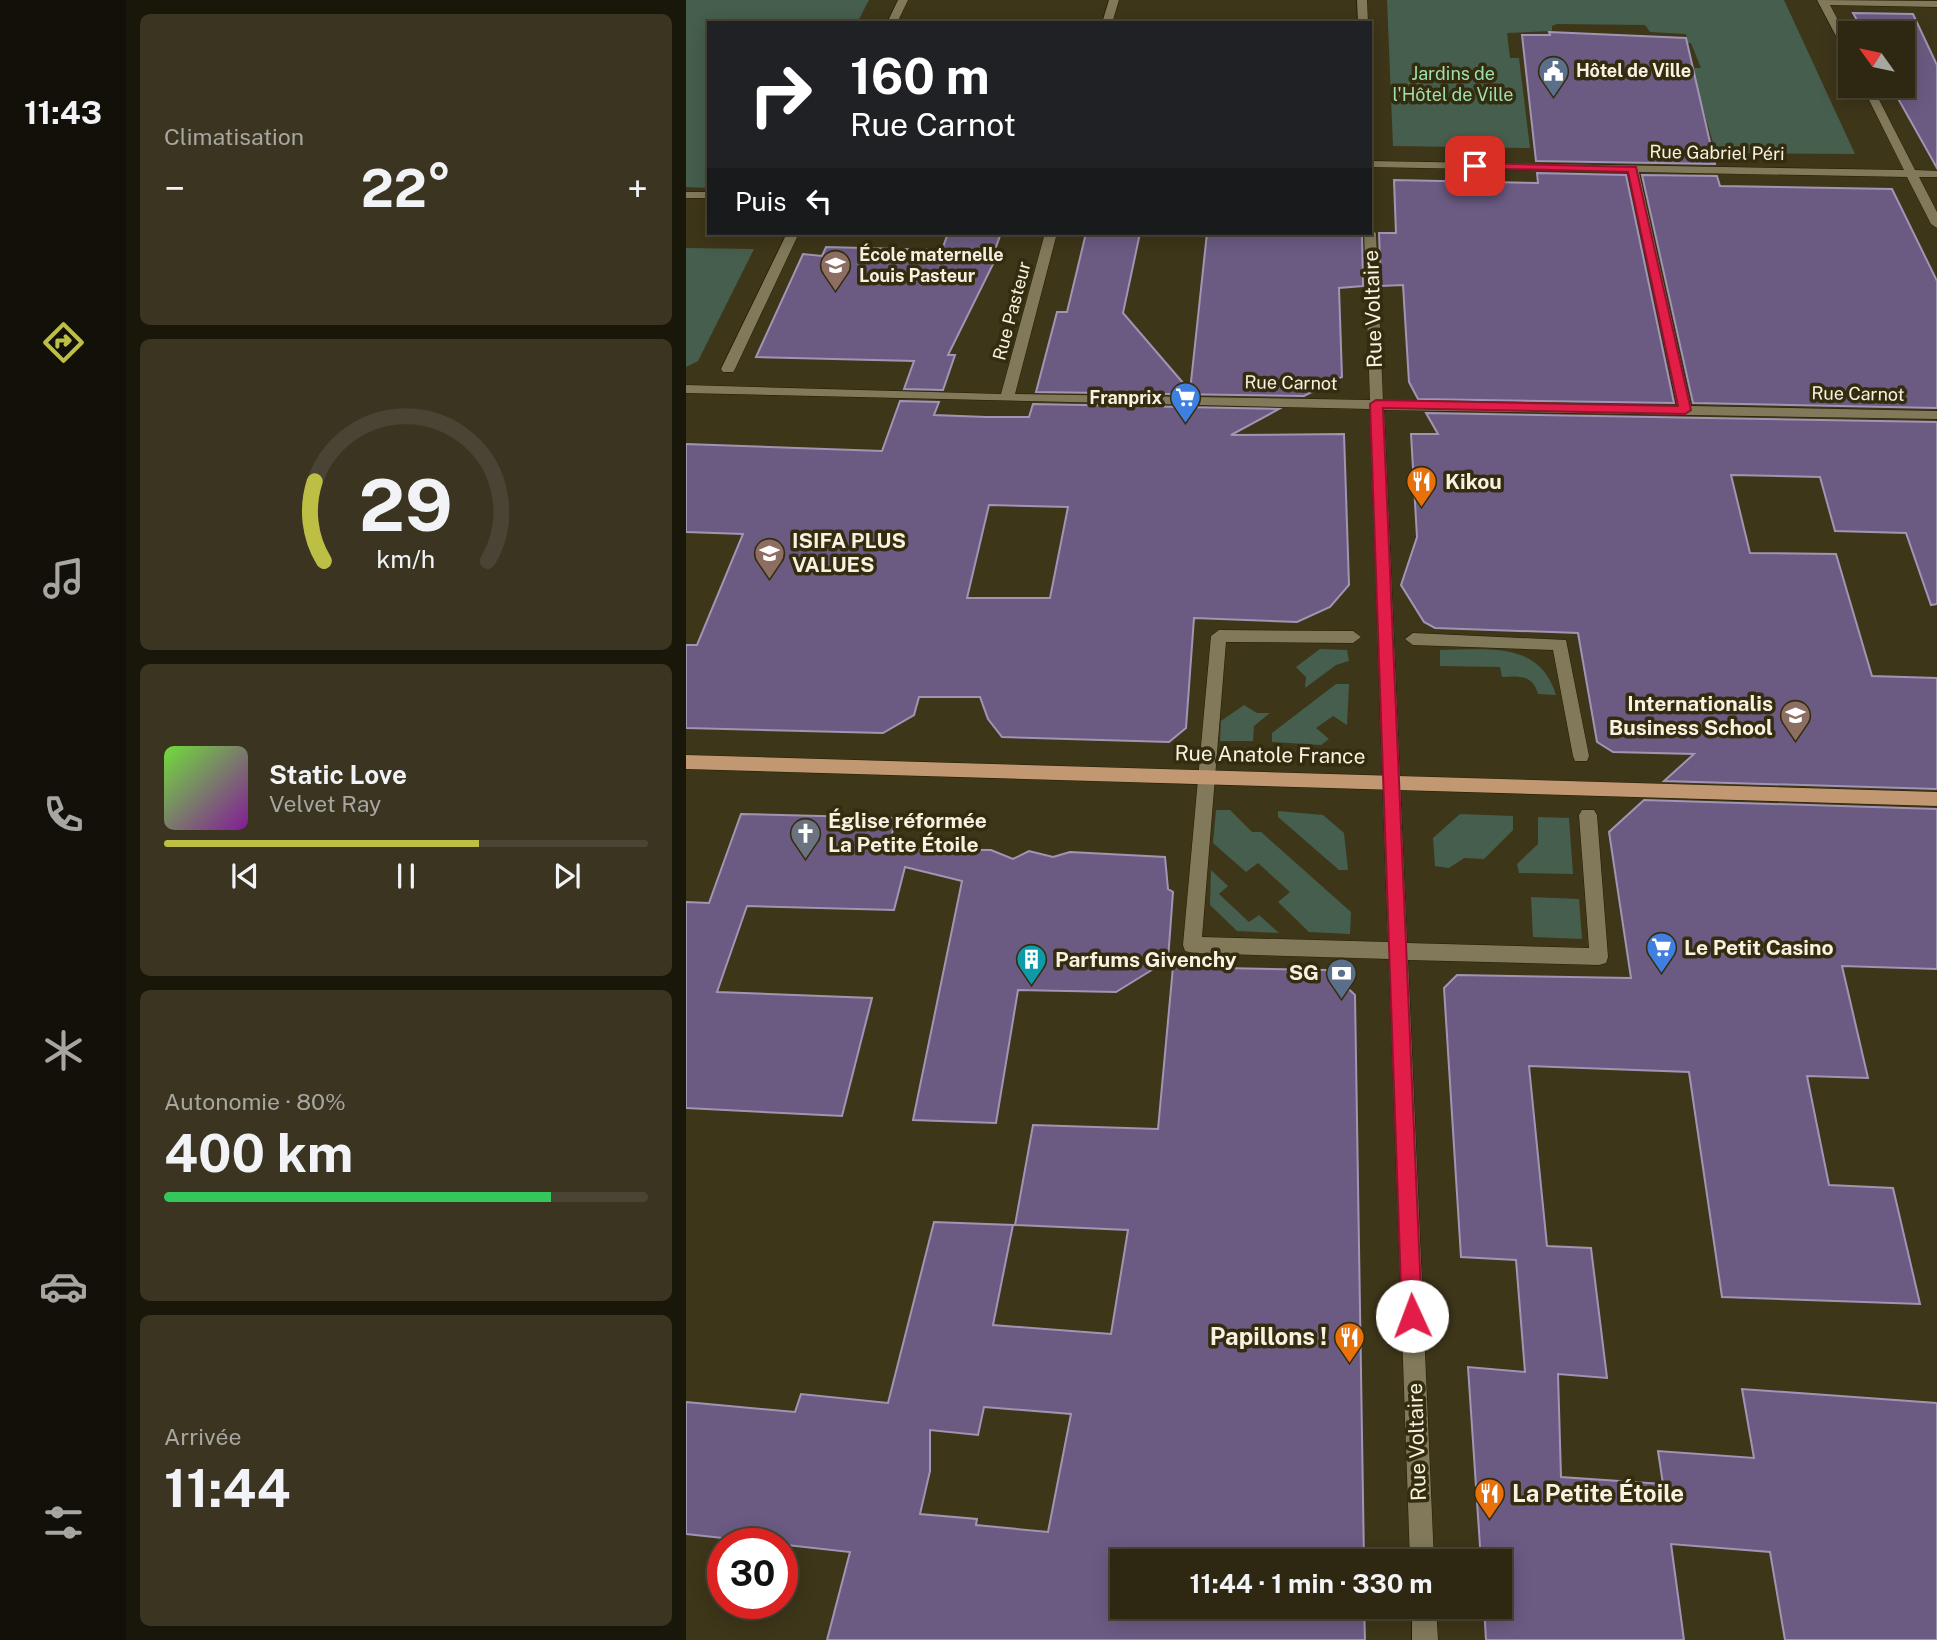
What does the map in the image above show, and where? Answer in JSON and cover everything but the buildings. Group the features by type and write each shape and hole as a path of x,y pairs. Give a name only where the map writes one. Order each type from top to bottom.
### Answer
{"main road":[{"name":"Rue Anatole France","path":"686,762 1391,780 1593,790 1937,799"}],"street":[{"path":"893,21 903,0"},
{"path":"1108,21 1114,0"},
{"path":"1362,0 1363,21"},
{"path":"1838,30 1823,1 1937,4"},
{"path":"1873,98 1937,224"},
{"name":"Rue Gabriel Péri","path":"1372,164 1937,174"},
{"path":"1633,169 1685,410"},
{"path":"686,195 707,195"},
{"path":"728,369 792,235"},
{"name":"Rue Pasteur","path":"1007,398 1050,235"},
{"name":"Rue Voltaire","path":"1370,235 1421,1549"},
{"name":"Rue Carnot","path":"686,389 1007,398 1937,415"},
{"path":"1353,637 1219,636 1192,945 1599,957 1588,815"},
{"path":"1413,639 1560,644 1581,756"},
{"path":"1424,1619 1425,1640"}],"green space":[{"path":"686,0 869,0 858,21 707,21 707,188 686,187"},
{"name":"Jardins de l'Hôtel de Ville","path":"1387,0 1784,0 1855,154 1716,153 1691,68 1701,68 1691,43 1688,43 1686,34 1650,32 1645,25 1557,24 1552,26 1552,31 1507,33 1510,58 1519,58 1530,148 1393,146"},
{"path":"686,248 754,249 698,361 686,367"},
{"path":"1320,649 1347,650 1349,661 1336,665 1305,688 1306,677 1296,667"},
{"path":"1440,650 1493,650 1524,657 1538,665 1548,677 1556,695 1538,694 1533,683 1525,678 1502,677 1500,667 1440,666"},
{"path":"1336,684 1349,684 1347,725 1333,716 1316,728 1329,739 1321,745 1272,742 1272,733"},
{"path":"1244,705 1257,713 1270,713 1254,726 1253,741 1220,741 1221,721"},
{"path":"1216,810 1230,810 1252,832 1261,832 1351,912 1350,934 1309,932 1278,902 1290,892 1258,863 1246,872 1213,843"},
{"path":"1278,811 1323,815 1344,833 1348,870 1339,870 1278,817"},
{"path":"1460,814 1513,816 1513,830 1484,859 1464,858 1449,868 1435,866 1433,838"},
{"path":"1538,817 1569,818 1573,874 1519,873 1517,864 1538,844"},
{"path":"1211,870 1228,886 1219,894 1249,922 1259,915 1279,933 1237,931 1210,905"},
{"path":"1531,897 1579,899 1582,939 1533,937"}],"place":[{"name":"Hôtel de Ville","path":"1553,98"},
{"name":"École maternelle Louis Pasteur","path":"836,292"},
{"name":"Franprix","path":"1185,425"},
{"name":"Kikou","path":"1422,509"},
{"name":"ISIFA PLUS VALUES","path":"769,580"},
{"name":"Internationalis Business School","path":"1796,743"},
{"name":"Église réformée La Petite Étoile","path":"805,860"},
{"name":"Le Petit Casino","path":"1661,975"},
{"name":"Parfums Givenchy","path":"1032,987"},
{"name":"SG","path":"1342,1000"},
{"name":"Papillons !","path":"1350,1364"},
{"name":"La Petite Étoile","path":"1489,1521"}],"route":[{"path":"1412,1316 1376,404 1685,410 1633,169 1475,166"}]}
